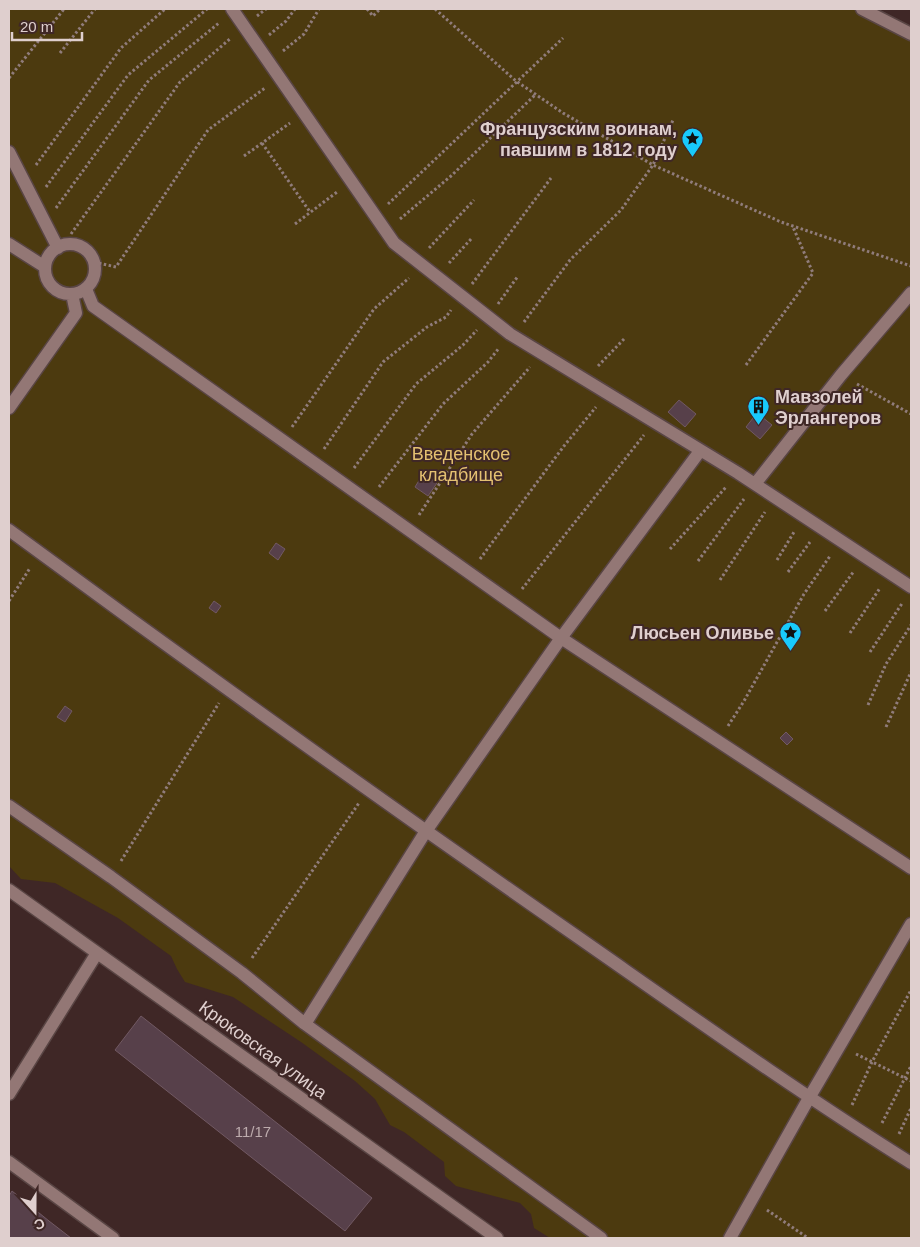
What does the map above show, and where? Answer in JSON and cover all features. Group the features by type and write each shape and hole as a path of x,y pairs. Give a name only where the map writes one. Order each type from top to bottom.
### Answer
{"street":[{"path":"862,9 911,34"},
{"path":"233,10 394,243 512,335 755,484 890,573 909,592"},
{"path":"9,152 61,247"},
{"path":"9,244 45,267"},
{"path":"72,245 82,248 94,262 94,277 86,288 72,294 63,293 51,285 46,277 45,267 51,254 61,247 72,245"},
{"path":"86,288 93,306 560,638 911,868"},
{"path":"755,484 841,375 911,293"},
{"path":"9,408 76,313 72,294"},
{"path":"305,1024 426,831 560,638 700,450"},
{"path":"9,530 226,690 426,831 809,1098 911,1163"},
{"path":"9,806 111,877 242,973 305,1024 601,1238"},
{"name":"Крюковская улица","path":"9,890 497,1238"},
{"path":"730,1238 911,924"},
{"path":"9,1094 98,953"},
{"path":"9,1162 113,1238"}],"path":[{"path":"9,78 64,9"},
{"path":"60,53 95,9"},
{"path":"24,182 121,48 165,9"},
{"path":"35,202 128,75 207,9"},
{"path":"61,247 180,82 266,9"},
{"path":"257,45 286,21 296,9"},
{"path":"269,62 304,34 319,9"},
{"path":"367,9 374,16 380,9"},
{"path":"435,9 516,81 563,112 653,165 793,226 911,266"},
{"path":"46,222 149,80 233,10"},
{"path":"375,216 563,38"},
{"path":"94,262 116,266 208,130 280,78"},
{"path":"386,231 451,176 536,94"},
{"path":"244,156 304,113"},
{"path":"368,502 443,404 488,362 512,335 570,260 620,210 653,165 673,120"},
{"path":"262,143 310,212"},
{"path":"314,463 383,362 427,327 446,317 463,297 551,178"},
{"path":"295,224 351,181"},
{"path":"283,441 374,309 408,280 419,262 474,200"},
{"path":"746,365 813,274 793,226"},
{"path":"438,277 472,238"},
{"path":"343,483 416,384 464,345 488,317 518,276"},
{"path":"586,379 625,338"},
{"path":"409,530 472,434 542,353"},
{"path":"841,375 911,414"},
{"path":"469,573 607,392"},
{"path":"511,603 655,421"},
{"path":"670,548 738,473"},
{"path":"698,560 755,484"},
{"path":"720,580 775,497"},
{"path":"777,560 803,516"},
{"path":"788,572 820,527"},
{"path":"717,742 744,701 804,594 841,541"},
{"path":"9,601 40,553"},
{"path":"825,612 864,556"},
{"path":"850,633 890,573"},
{"path":"870,652 909,592"},
{"path":"868,705 886,664 911,625"},
{"path":"886,727 911,672"},
{"path":"111,877 226,690"},
{"path":"242,973 368,790"},
{"path":"845,1121 872,1062 911,990"},
{"path":"873,1139 911,1066"},
{"path":"892,1151 911,1108"},
{"path":"752,1200 808,1238"}],"green space":[{"name":"Введенское кладбище","path":"9,9 876,9 911,26 911,1238 550,1238 534,1228 531,1214 520,1203 456,1186 445,1176 444,1162 404,1132 390,1125 375,1099 355,1081 301,1042 233,997 185,982 171,956 118,918 55,883 21,879 9,866"}],"building":[{"path":"679,400 696,414 685,427 668,412"},
{"name":"Мавзолей Эрлангеров","path":"757,413 772,425 760,439 746,427"},
{"path":"423,474 437,483 428,496 415,487"},
{"path":"276,543 285,549 278,560 269,553"},
{"path":"214,601 221,606 216,613 209,608"},
{"path":"65,706 72,711 65,722 57,717"},
{"path":"786,732 793,739 787,745 780,738"},
{"path":"141,1016 372,1198 345,1231 115,1050"},
{"path":"12,1191 71,1238 9,1238 9,1196"}],"place":[{"name":"Французским воинам, павшим в 1812 году","path":"693,158"},
{"name":"Мавзолей Эрлангеров","path":"759,426"},
{"name":"Люсьен Оливье","path":"790,652"}]}
